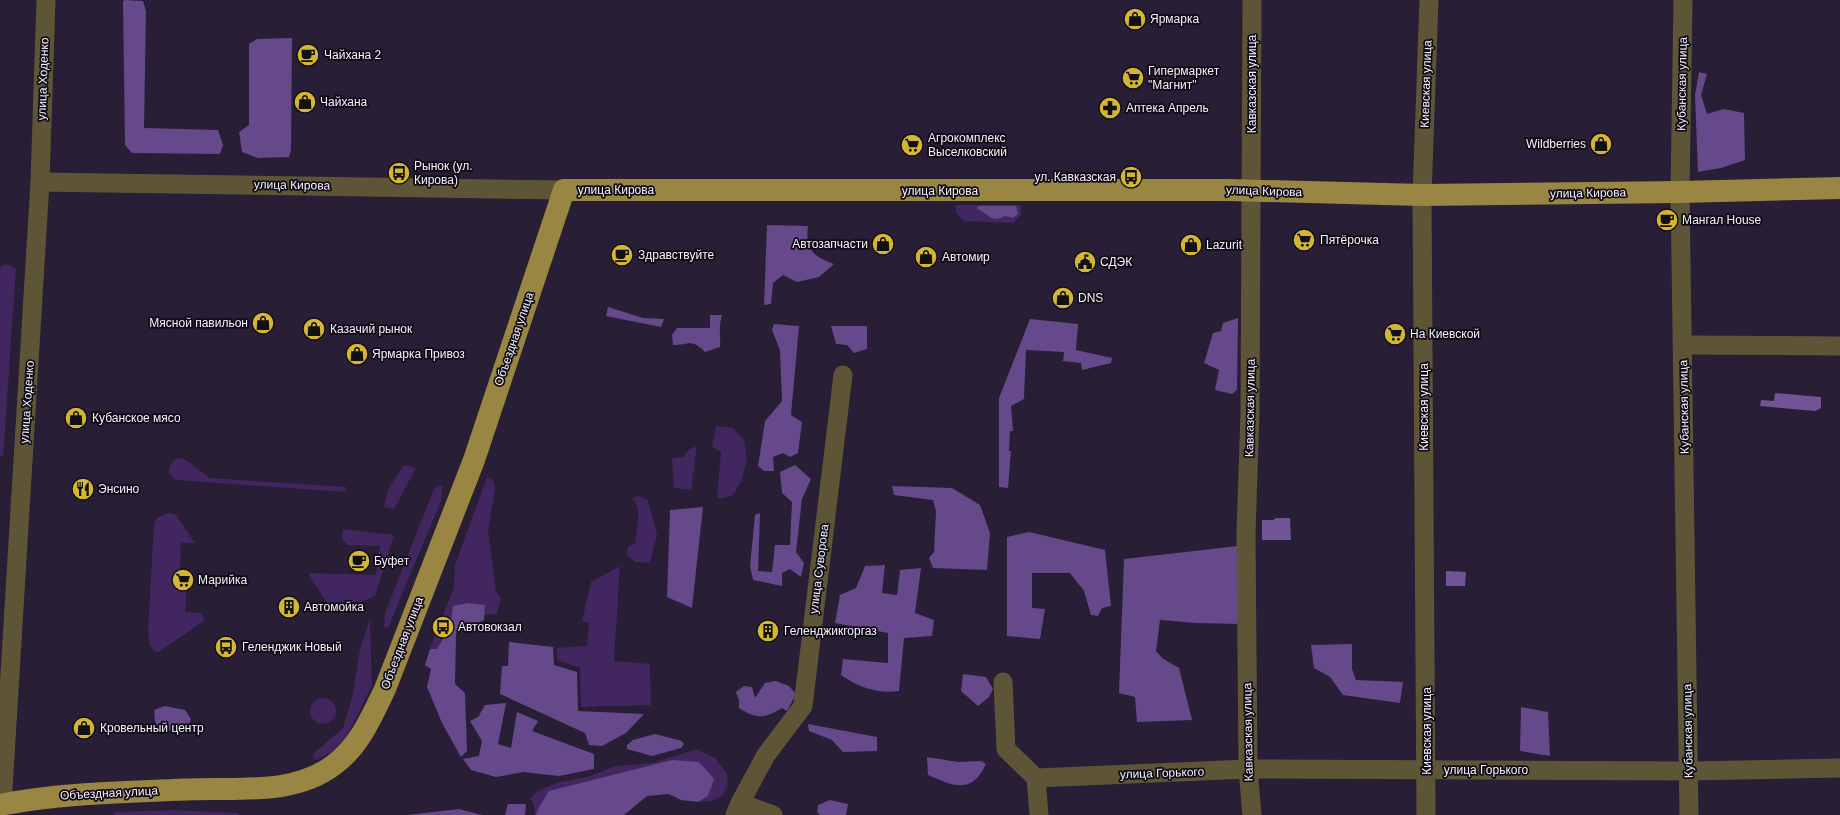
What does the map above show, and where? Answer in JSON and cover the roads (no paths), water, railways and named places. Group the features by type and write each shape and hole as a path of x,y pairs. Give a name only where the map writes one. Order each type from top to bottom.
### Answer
{"main road":[{"name":"улица Кирова","path":"564,190 1252,191 1422,195 1680,192 1840,188"},
{"name":"Объездная улица","path":"1,805 64,795 282,786 301,782 320,774 335,765 346,755 358,741 369,722 384,689 471,467 564,190"}],"street":[{"name":"улица Ходенко","path":"1,805 40,182 46,0"},
{"name":"Кавказская улица","path":"1252,0 1250,412 1246,533 1248,769 1252,815"},
{"name":"Киевская улица","path":"1426,815 1427,770 1422,195 1429,0"},
{"name":"Кубанская улица","path":"1683,0 1680,192 1689,815"},
{"name":"улица Кирова","path":"40,182 564,190"},
{"path":"1683,345 1840,346"},
{"name":"улица Суворова","path":"737,809 766,754 803,706 843,375"},
{"path":"1004,682 1006,748 1036,778 1039,815"},
{"name":"улица Горького","path":"1036,778 1248,769 1689,771 1840,768"},
{"path":"737,809 773,815"}],"place":[{"name":"Ярмарка","path":"1135,19"},
{"name":"Чайхана 2","path":"308,55"},
{"name":"Гипермаркет \"Магнит\"","path":"1133,78"},
{"name":"Чайхана","path":"305,102"},
{"name":"Аптека Апрель","path":"1110,108"},
{"name":"Wildberries","path":"1601,144"},
{"name":"Агрокомплекс Выселковский","path":"912,145"},
{"name":"Рынок (ул. Кирова)","path":"399,173"},
{"name":"ул. Кавказская","path":"1131,177"},
{"name":"Мангал House","path":"1667,220"},
{"name":"Пятёрочка","path":"1304,240"},
{"name":"Автозапчасти","path":"883,244"},
{"name":"Lazurit","path":"1191,245"},
{"name":"Здравствуйте","path":"622,255"},
{"name":"Автомир","path":"926,257"},
{"name":"СДЭК","path":"1085,262"},
{"name":"DNS","path":"1063,298"},
{"name":"Мясной павильон","path":"263,323"},
{"name":"Казачий рынок","path":"314,329"},
{"name":"На Киевской","path":"1395,334"},
{"name":"Ярмарка Привоз","path":"357,354"},
{"name":"Кубанское мясо","path":"76,418"},
{"name":"Энсино","path":"83,489"},
{"name":"Буфет","path":"359,561"},
{"name":"Марийка","path":"183,580"},
{"name":"Автомойка","path":"289,607"},
{"name":"Автовокзал","path":"443,627"},
{"name":"Геленджикгоргаз","path":"768,631"},
{"name":"Геленджик Новый","path":"226,647"},
{"name":"Кровельный центр","path":"84,728"}]}
